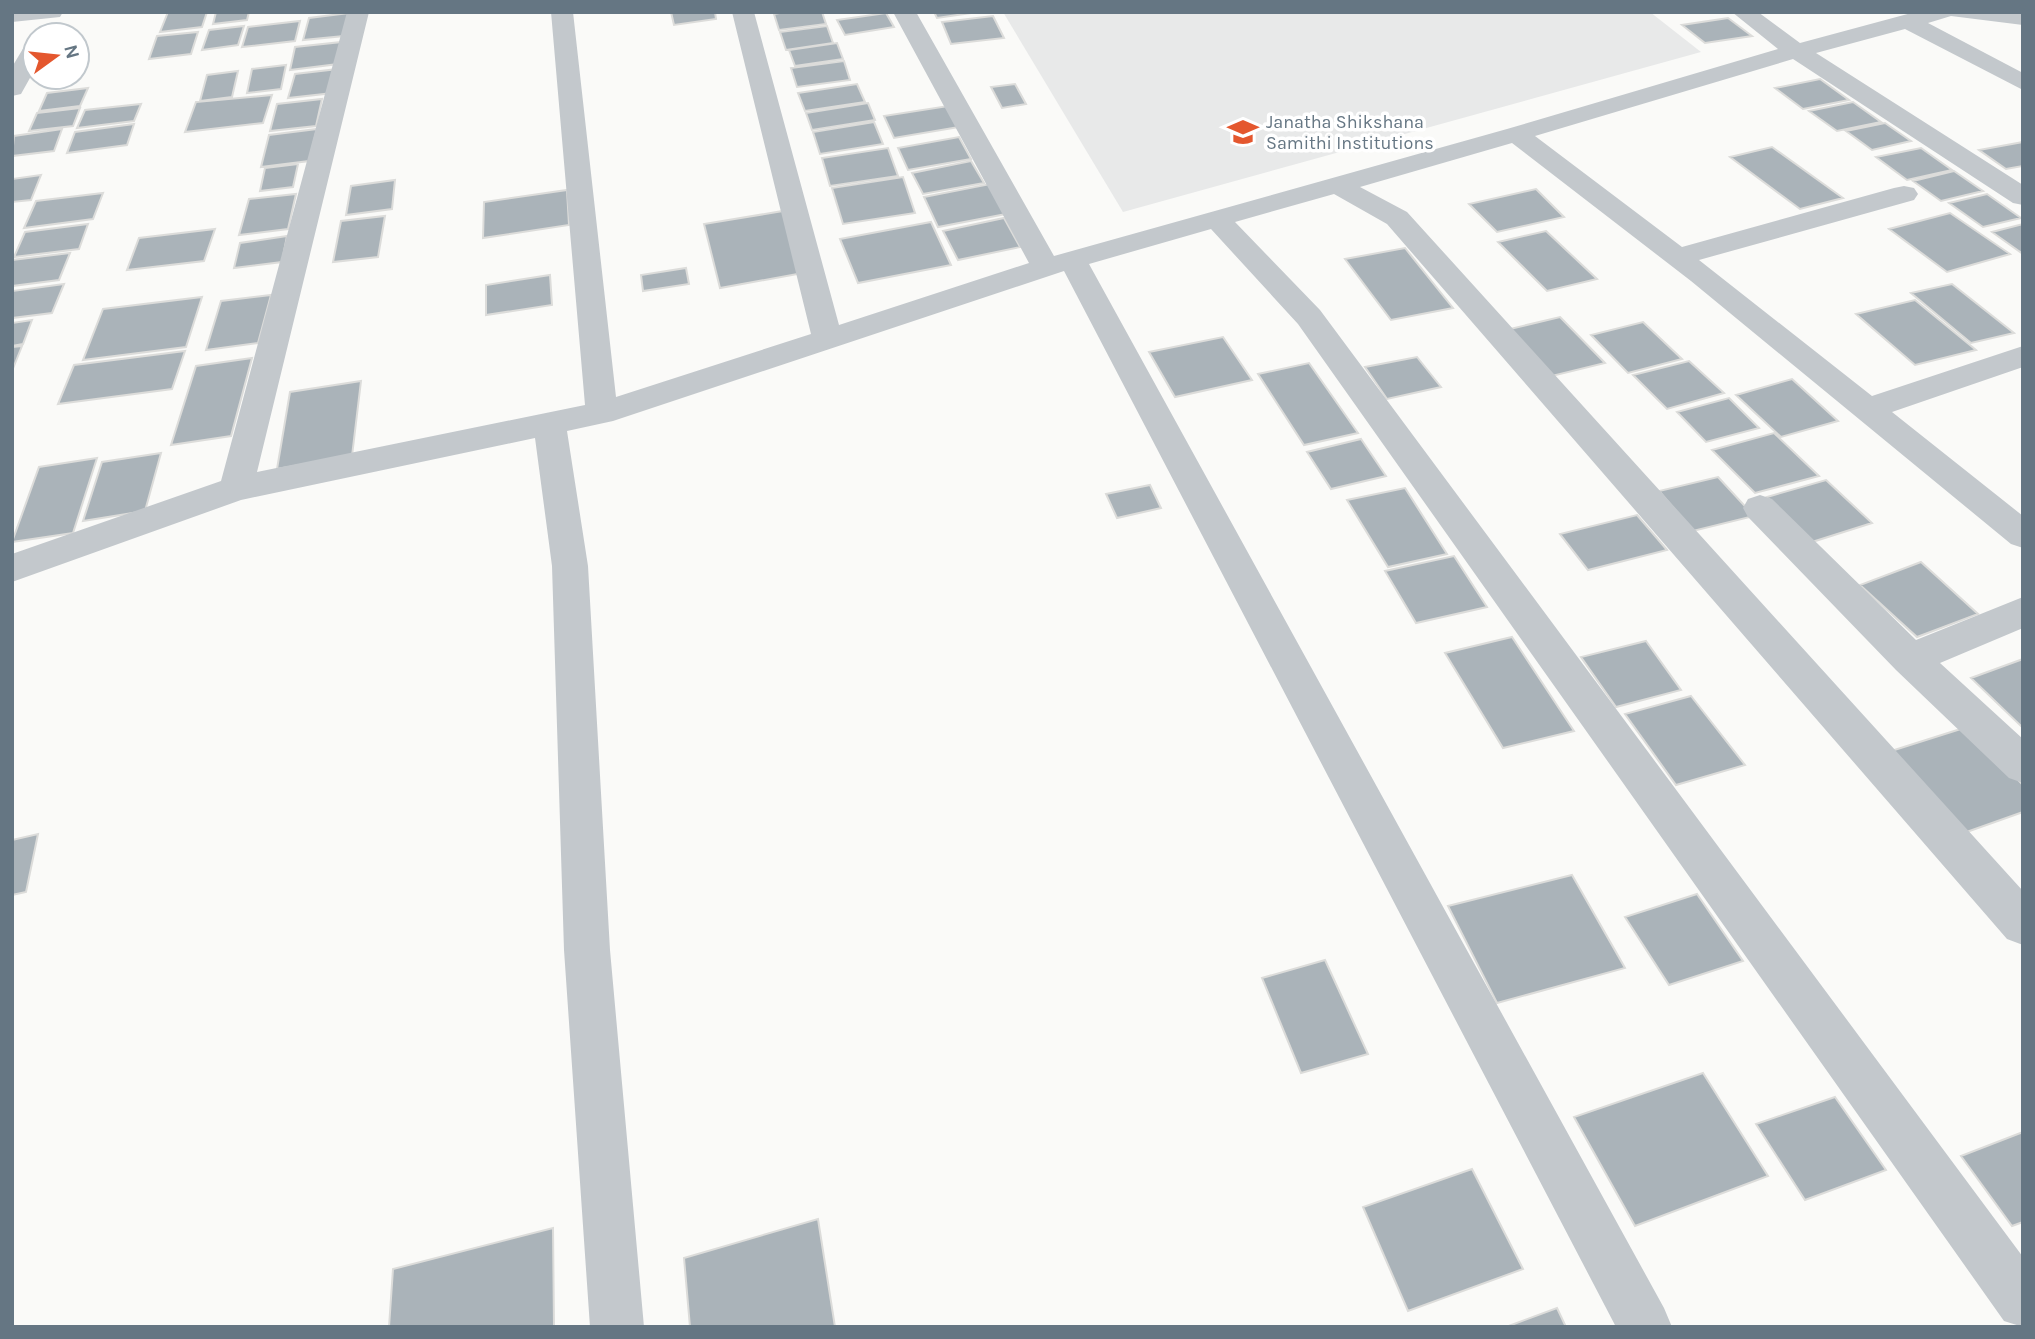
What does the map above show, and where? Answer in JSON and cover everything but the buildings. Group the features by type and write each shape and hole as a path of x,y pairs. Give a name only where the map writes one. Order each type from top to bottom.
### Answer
{"street":[{"path":"12,15 53,12"},
{"path":"236,489 358,12"},
{"path":"562,12 602,413"},
{"path":"743,12 828,341"},
{"path":"904,12 1059,264 1645,1327"},
{"path":"1743,12 1796,51 2023,197"},
{"path":"12,568 236,489 602,413 1059,264 1796,51 1942,12"},
{"path":"1961,12 2023,18"},
{"path":"1908,21 2023,83"},
{"path":"12,89 21,73"},
{"path":"1516,134 1677,257 2023,535"},
{"path":"1337,185 1397,218 2023,924"},
{"path":"1677,257 1904,194"},
{"path":"1217,219 1309,317 2023,1302"},
{"path":"1867,409 2023,356"},
{"path":"550,425 570,566 586,950 617,1327"},
{"path":"1760,508 1910,659 2023,765"},
{"path":"1910,659 2023,612"}],"shaded area":[{"name":"Janatha Shikshana Samithi Institutions","path":"1003,12 1650,12 1701,52 1123,212"}],"place":[{"name":"Janatha Shikshana Samithi Institutions","path":"1243,132"}]}
